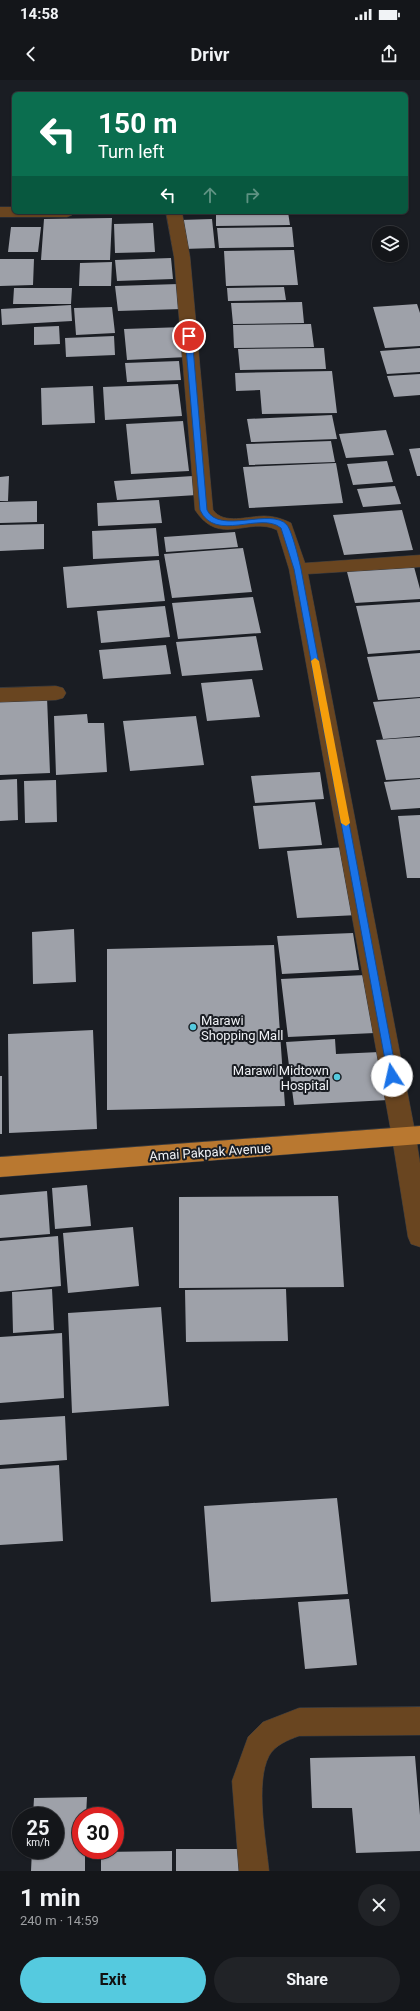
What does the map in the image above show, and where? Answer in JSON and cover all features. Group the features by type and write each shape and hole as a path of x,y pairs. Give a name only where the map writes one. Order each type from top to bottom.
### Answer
{"highway":[{"name":"Amai Pakpak Avenue","path":"0,1167 412,1136"}],"street":[{"path":"0,212 12,212"},
{"path":"174,214 182,257 204,510 206,516 212,521 224,523 265,521 280,523 285,527 298,569 412,1136 420,1237"},
{"path":"298,569 420,561"},
{"path":"0,695 56,693"},
{"path":"254,1871 247,1781 258,1747 273,1732 300,1722 420,1721"}],"building":[{"path":"216,214 288,214 290,225 216,226"},
{"path":"112,218 110,260 41,260 44,219"},
{"path":"212,219 215,248 183,249 180,220"},
{"path":"153,223 155,252 115,253 114,224"},
{"path":"11,227 41,227 38,252 8,252"},
{"path":"292,227 294,247 219,248 217,228"},
{"path":"294,250 298,285 226,286 224,251"},
{"path":"171,258 173,279 117,281 115,260"},
{"path":"0,259 34,259 33,285 0,286"},
{"path":"112,262 111,286 79,286 80,263"},
{"path":"179,284 182,309 118,311 115,286"},
{"path":"284,287 286,300 228,301 227,288"},
{"path":"14,288 72,288 71,304 13,304"},
{"path":"302,302 304,323 233,324 231,303"},
{"path":"417,304 420,313 420,346 385,348 373,307"},
{"path":"71,305 72,321 2,325 1,309"},
{"path":"112,307 115,333 76,335 74,308"},
{"path":"311,324 314,347 234,348 233,325"},
{"path":"59,326 60,344 34,345 34,327"},
{"path":"184,327 187,357 127,360 124,329"},
{"path":"114,336 115,355 66,357 65,338"},
{"path":"324,348 326,369 240,370 238,349"},
{"path":"420,348 420,372 387,374 380,351"},
{"path":"179,361 181,380 127,382 125,363"},
{"path":"332,371 337,413 262,414 260,390 236,391 235,373"},
{"path":"420,374 420,395 394,397 387,376"},
{"path":"178,384 182,416 105,420 103,387"},
{"path":"93,386 95,423 42,425 41,388"},
{"path":"332,415 337,439 251,442 247,419"},
{"path":"183,421 189,471 131,474 126,424"},
{"path":"386,430 394,455 346,458 339,434"},
{"path":"331,441 335,462 249,465 246,444"},
{"path":"420,448 420,476 417,476 409,449"},
{"path":"387,461 393,482 353,485 347,464"},
{"path":"336,463 343,503 249,508 243,467"},
{"path":"9,476 8,501 0,501 0,477"},
{"path":"193,476 197,495 117,500 114,481"},
{"path":"395,486 401,504 363,507 357,489"},
{"path":"159,500 162,523 98,526 97,503"},
{"path":"37,501 37,522 0,523 0,502"},
{"path":"402,510 413,550 344,555 333,515"},
{"path":"44,524 44,549 0,551 0,525"},
{"path":"156,528 159,556 93,559 92,531"},
{"path":"235,532 238,547 166,552 164,537"},
{"path":"243,548 252,592 172,598 164,554"},
{"path":"159,560 165,601 67,608 63,567"},
{"path":"413,563 420,589 420,599 355,603 346,568"},
{"path":"253,597 261,633 178,639 172,603"},
{"path":"420,602 420,650 368,654 356,606"},
{"path":"165,606 170,637 101,643 97,611"},
{"path":"256,636 263,670 182,676 176,642"},
{"path":"166,645 171,674 103,679 99,650"},
{"path":"420,653 420,697 378,700 367,657"},
{"path":"252,679 260,717 207,721 201,683"},
{"path":"47,697 50,773 0,775 0,699"},
{"path":"420,698 420,736 383,739 373,702"},
{"path":"87,714 88,723 104,723 107,772 56,775 54,716"},
{"path":"196,716 204,765 130,771 123,721"},
{"path":"420,737 420,778 386,780 376,740"},
{"path":"320,772 324,799 255,803 251,776"},
{"path":"17,779 18,820 0,821 0,780"},
{"path":"420,779 420,808 391,810 384,782"},
{"path":"56,780 57,822 25,823 24,781"},
{"path":"315,802 322,845 259,849 253,806"},
{"path":"420,815 420,878 407,878 398,816"},
{"path":"346,847 358,915 297,918 287,851"},
{"path":"74,929 76,982 33,984 32,932"},
{"path":"353,933 359,970 282,974 277,936"},
{"name":"Marawi Shopping Mall","path":"274,945 285,1106 107,1110 107,949"},
{"path":"366,975 375,1033 288,1037 281,979"},
{"path":"93,1030 97,1129 9,1133 8,1034"},
{"name":"Marawi Midtown Hospital","path":"335,1039 336,1054 380,1052 388,1100 294,1105 286,1042"},
{"path":"0,1076 2,1076 2,1134 0,1134"},
{"path":"87,1185 91,1226 55,1229 52,1188"},
{"path":"47,1191 50,1234 0,1238 0,1195"},
{"path":"338,1196 344,1287 179,1288 179,1197"},
{"path":"133,1227 139,1286 68,1293 63,1233"},
{"path":"58,1236 61,1286 0,1292 0,1241"},
{"path":"52,1289 54,1330 13,1333 12,1292"},
{"path":"286,1289 288,1341 186,1342 185,1290"},
{"path":"161,1307 169,1406 72,1413 68,1313"},
{"path":"62,1333 64,1398 0,1403 0,1337"},
{"path":"65,1416 67,1460 0,1465 0,1420"},
{"path":"59,1465 63,1541 0,1545 0,1469"},
{"path":"337,1498 348,1594 211,1602 204,1506"},
{"path":"349,1599 357,1665 305,1669 298,1602"},
{"path":"415,1756 420,1815 420,1851 356,1853 352,1808 312,1808 310,1758"},
{"path":"87,1797 86,1807 72,1807 72,1859 85,1859 85,1871 31,1871 32,1859 64,1859 64,1807 34,1807 34,1798"},
{"path":"176,1849 243,1849 243,1871 176,1871"},
{"path":"172,1851 172,1871 101,1871 101,1859 124,1859 124,1852"}],"slow traffic":[{"path":"315,661 346,823"}],"place":[{"name":"Marawi Shopping Mall","path":"193,1027"},
{"name":"Marawi Midtown Hospital","path":"337,1077"}],"route":[{"path":"189,336 204,510 206,516 212,521 224,523 270,521 280,523 285,527 298,569 392,1076"}]}
